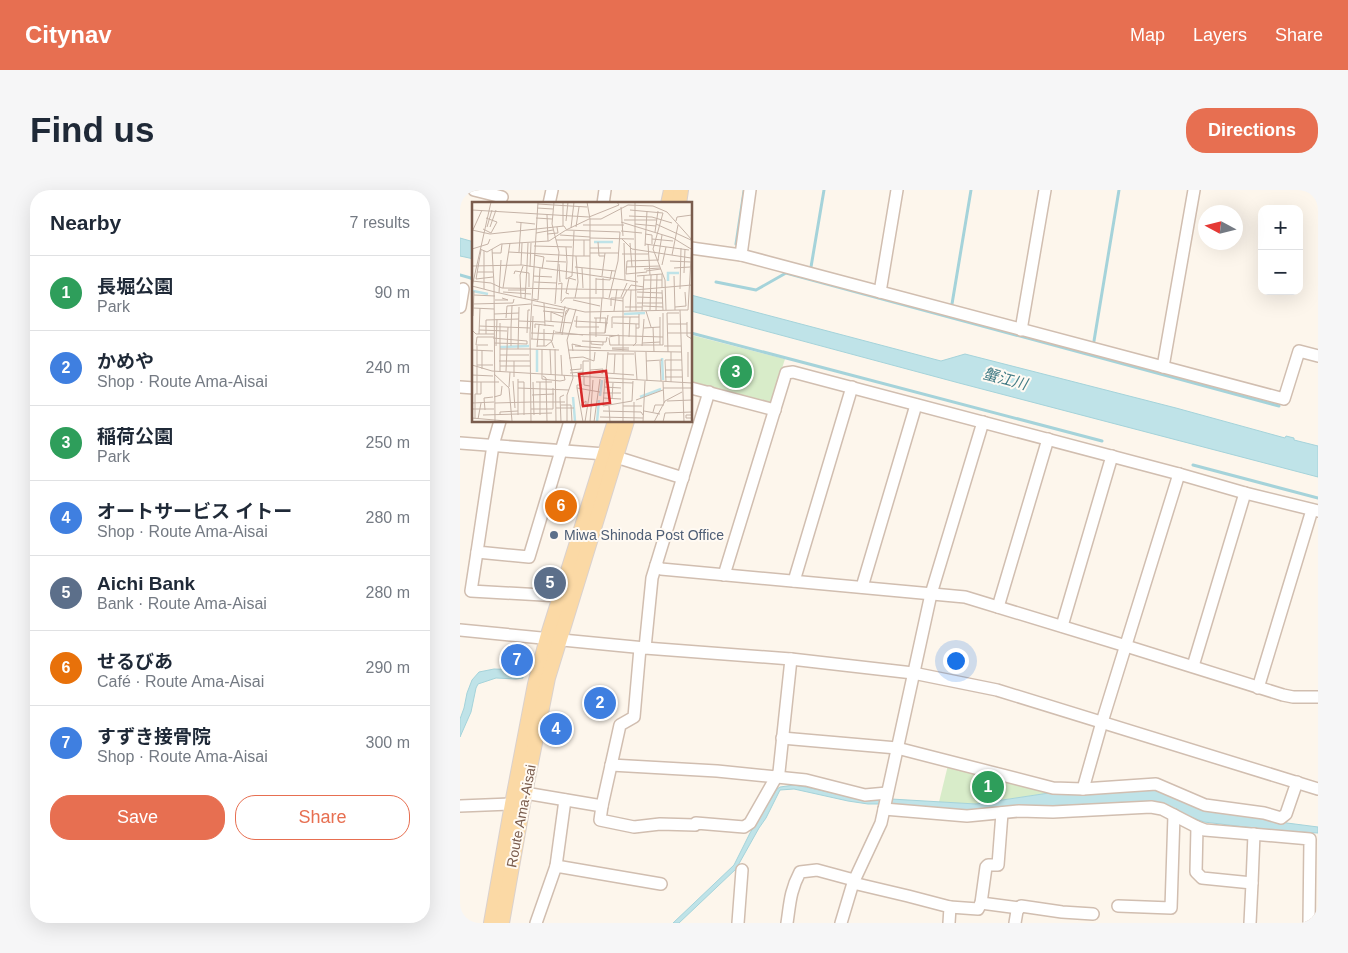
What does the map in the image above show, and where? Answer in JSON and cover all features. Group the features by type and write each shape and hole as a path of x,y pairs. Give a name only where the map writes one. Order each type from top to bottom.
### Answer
{"main road":[{"name":"Route Ama-Aisai","path":"491,923 535,684 554,639 610,456 615,422"},
{"name":"Route Ama-Aisai","path":"502,923 548,678 560,596 610,456 627,422"}],"street":[{"path":"474,190 503,197"},
{"path":"741,255 750,190"},
{"path":"880,292 897,190"},
{"path":"1021,330 1044,190"},
{"path":"1163,367 1194,190"},
{"path":"692,248 741,255 1284,399 1298,351 1318,356"},
{"path":"460,307 466,289"},
{"path":"724,574 786,373 793,372 1315,510 1258,688"},
{"path":"794,581 852,387"},
{"path":"692,388 775,410"},
{"path":"709,392 652,578 634,717 620,725 600,820 634,827 660,824 695,825 696,823 744,827 750,823 779,772 791,659"},
{"path":"862,587 916,405"},
{"path":"500,422 493,446 471,592 560,596"},
{"path":"477,552 529,557 570,422"},
{"path":"841,923 853,882 881,822 931,594 983,422"},
{"path":"998,607 1048,440"},
{"path":"460,442 610,456 683,478"},
{"path":"1062,626 1112,456"},
{"path":"1083,789 1178,474"},
{"path":"1193,666 1245,493"},
{"path":"656,565 661,569 965,597 1193,666 1258,688 1293,697 1318,697"},
{"path":"460,630 642,648 791,659 913,673 997,690 1318,789"},
{"path":"782,738 897,748 1052,788 1083,789 1156,784 1205,805 1264,813 1281,818 1286,814 1297,782"},
{"path":"611,765 717,771 806,780 885,802 967,816 1019,811 1053,812 1150,807 1162,809 1205,830 1314,840 1309,923"},
{"path":"525,793 602,806"},
{"path":"536,923 556,866 565,800"},
{"path":"460,806 512,804"},
{"path":"787,923 791,891 800,872 817,870 853,882 950,907 978,909 981,903 986,867 988,865 998,865 1002,813"},
{"path":"1118,906 1171,908 1174,815"},
{"path":"1197,826 1196,872 1202,878 1252,883"},
{"path":"1250,923 1254,834"},
{"path":"556,866 661,884"},
{"path":"738,923 742,870"},
{"path":"981,903 1093,914"},
{"path":"948,923 950,907"},
{"path":"1015,923 1019,908"}],"green space":[{"path":"692,335 785,359 771,402 767,404 692,384"},
{"path":"948,765 1015,781 1049,793 976,804 939,802"}],"water":[{"path":"460,238 472,241 472,259 460,256"},
{"name":"蟹江川","path":"692,295 941,361 965,354 1285,438 1286,436 1294,438 1294,440 1318,446 1318,477 692,311"},
{"path":"494,669 521,670 525,675 523,678 496,678 478,684 471,712 460,737 460,719 472,680 479,672"},
{"path":"794,785 867,799 976,804 1049,793 1151,788 1287,823 1318,827 1318,833 1278,831 1204,822 1147,802 957,811 891,804 868,804 794,789 780,790 736,869 679,923 673,923 734,865 750,833 777,789"}],"waterway":[{"path":"811,267 824,190"},
{"path":"952,304 971,190"},
{"path":"1094,341 1119,190"},
{"path":"736,244 744,191"},
{"path":"716,282 756,290 786,273 1279,406"},
{"path":"460,275 472,278"},
{"path":"692,333 1102,441"},
{"path":"1193,465 1318,498"}],"place":[{"name":"稲荷公園","path":"736,372"},
{"name":"せるびあ","path":"561,506"},
{"name":"Miwa Shinoda Post Office","path":"554,535"},
{"name":"Aichi Bank","path":"550,583"},
{"name":"すずき接骨院","path":"517,660"},
{"name":"かめや","path":"600,703"},
{"name":"オートサービス イトー","path":"556,729"},
{"name":"長堀公園","path":"988,787"}]}
